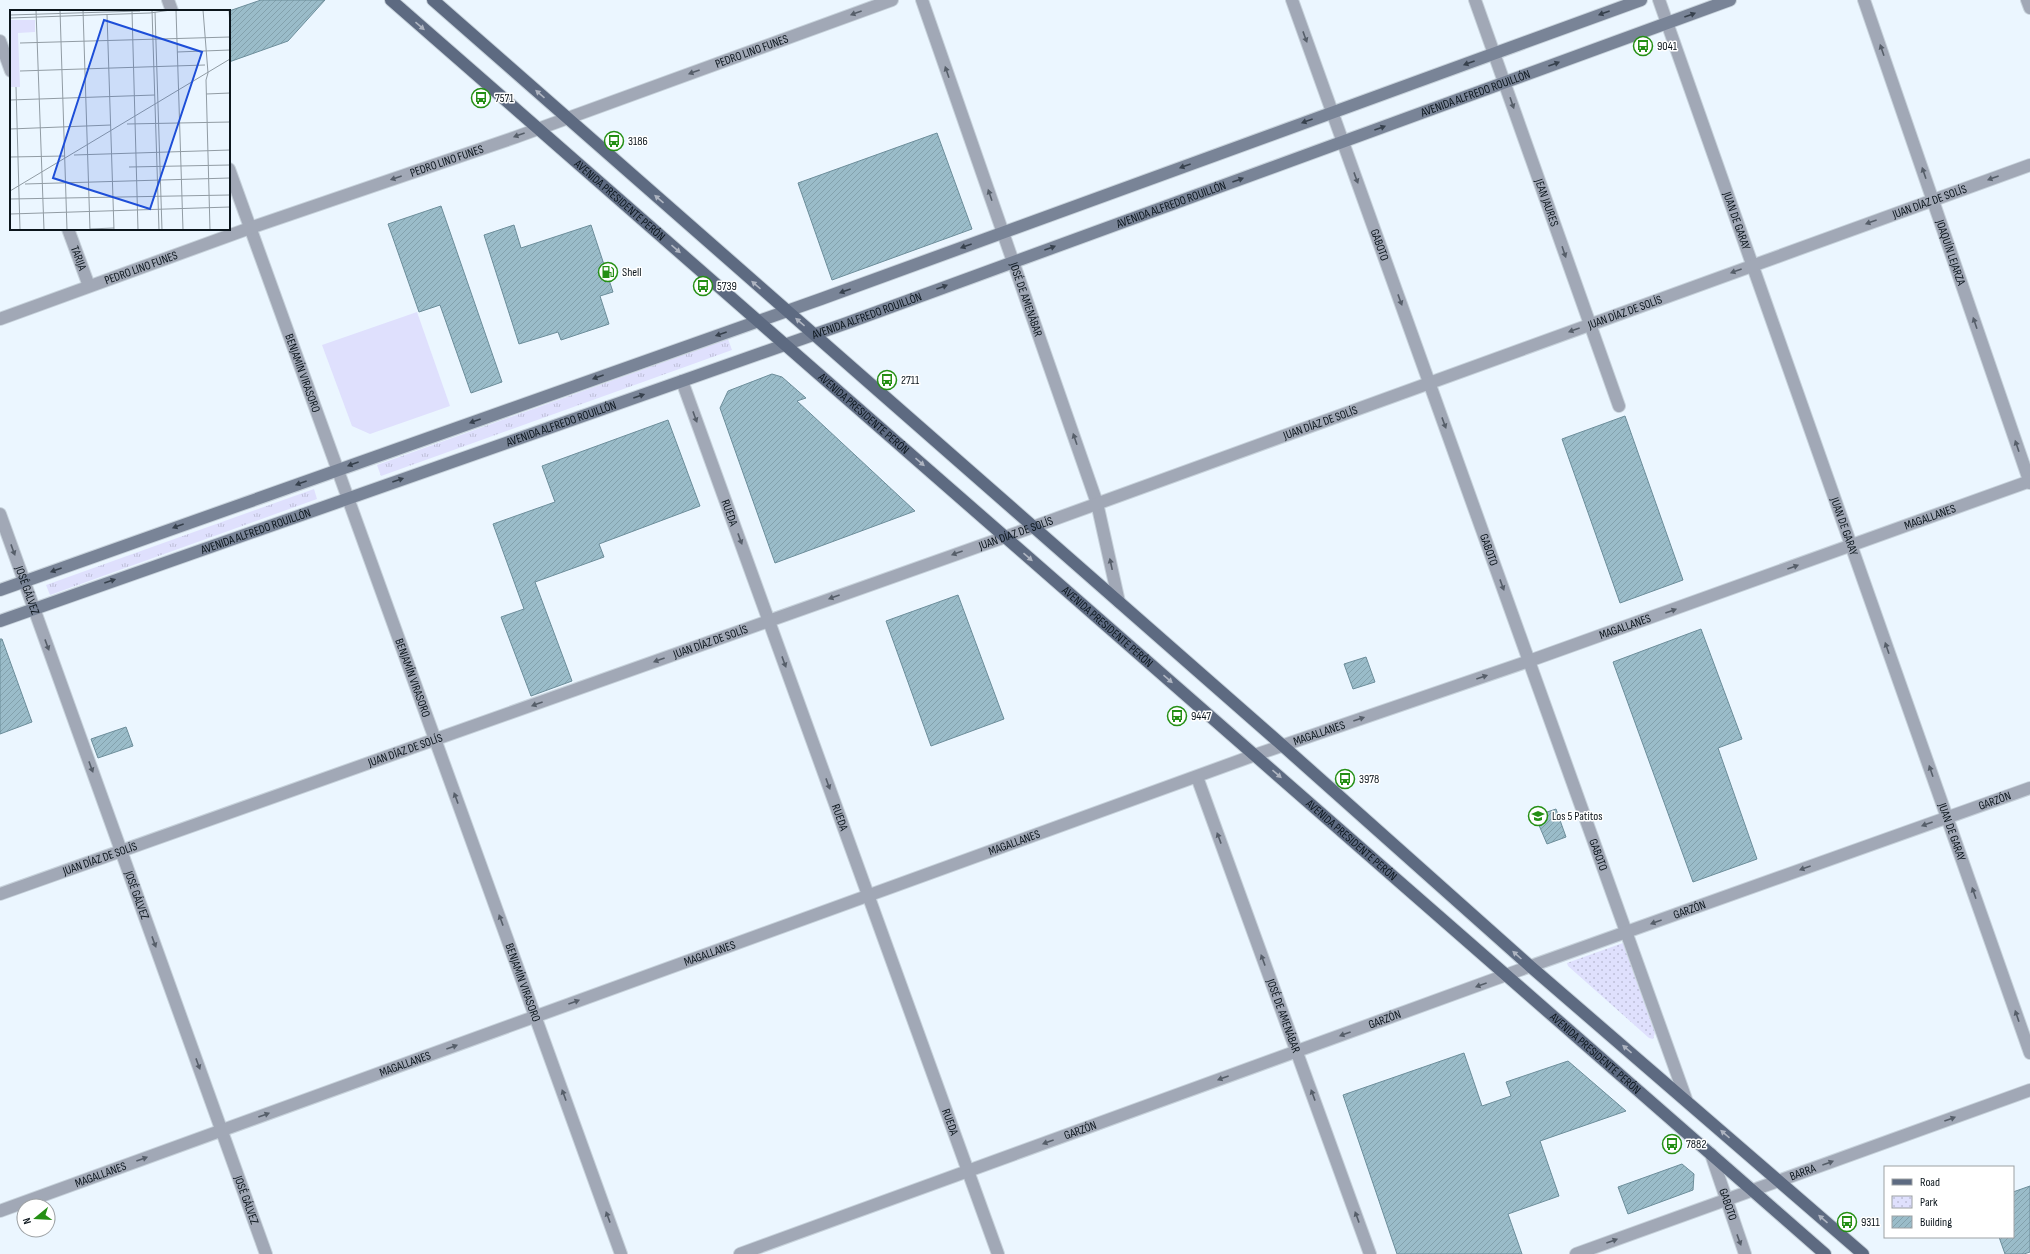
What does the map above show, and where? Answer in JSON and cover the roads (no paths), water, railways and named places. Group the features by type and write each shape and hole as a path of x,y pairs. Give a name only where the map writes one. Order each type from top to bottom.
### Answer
{"main road":[{"name":"AVENIDA PRESIDENTE PERÓN","path":"390,0 1825,1254"},
{"name":"AVENIDA PRESIDENTE PERÓN","path":"433,0 1282,745 1531,967 1686,1099 1863,1254"}],"street":[{"path":"168,0 172,10"},
{"name":"PEDRO LINO FUNES","path":"0,319 250,228 567,118 892,0"},
{"name":"JOSÉ DE AMENÁBAR","path":"922,0 1097,503 1119,602"},
{"name":"GABOTO","path":"1292,0 1686,1099"},
{"name":"JEAN JAURES","path":"1475,0 1619,406"},
{"path":"0,590 821,299 1641,0"},
{"name":"JUAN DE GARAY","path":"1659,0 2030,1052"},
{"name":"AVENIDA ALFREDO ROUILLÓN","path":"0,621 814,334 1730,0"},
{"name":"JOAQUÍN LEJARZA","path":"1864,0 2030,481"},
{"path":"2027,0 2030,8"},
{"path":"0,41 10,68"},
{"name":"JUAN DÍAZ DE SOLÍS","path":"0,894 1004,536 1033,527 2030,165"},
{"name":"BENJAMÍN VIRASORO","path":"230,173 621,1254"},
{"name":"TARIJA","path":"68,230 89,286"},
{"name":"RUEDA","path":"682,381 998,1254"},
{"name":"MAGALLANES","path":"0,1211 1282,745 1529,662 2030,481"},
{"name":"JOSÉ GÁLVEZ","path":"0,514 266,1254"},
{"name":"JOSÉ DE AMENÁBAR","path":"1197,777 1370,1254"},
{"name":"GARZÓN","path":"740,1254 1506,975 2030,788"},
{"name":"BARRA","path":"1576,1254 2030,1090"},
{"name":"GABOTO","path":"1710,1154 1745,1254"}],"place":[{"name":"9041","path":"1643,46"},
{"name":"7571","path":"481,98"},
{"name":"3186","path":"614,141"},
{"name":"Shell","path":"608,272"},
{"name":"5739","path":"703,286"},
{"name":"2711","path":"887,380"},
{"name":"9447","path":"1177,716"},
{"name":"3978","path":"1345,779"},
{"name":"Los 5 Patitos","path":"1538,816"},
{"name":"7882","path":"1672,1144"},
{"name":"9311","path":"1847,1222"}]}
